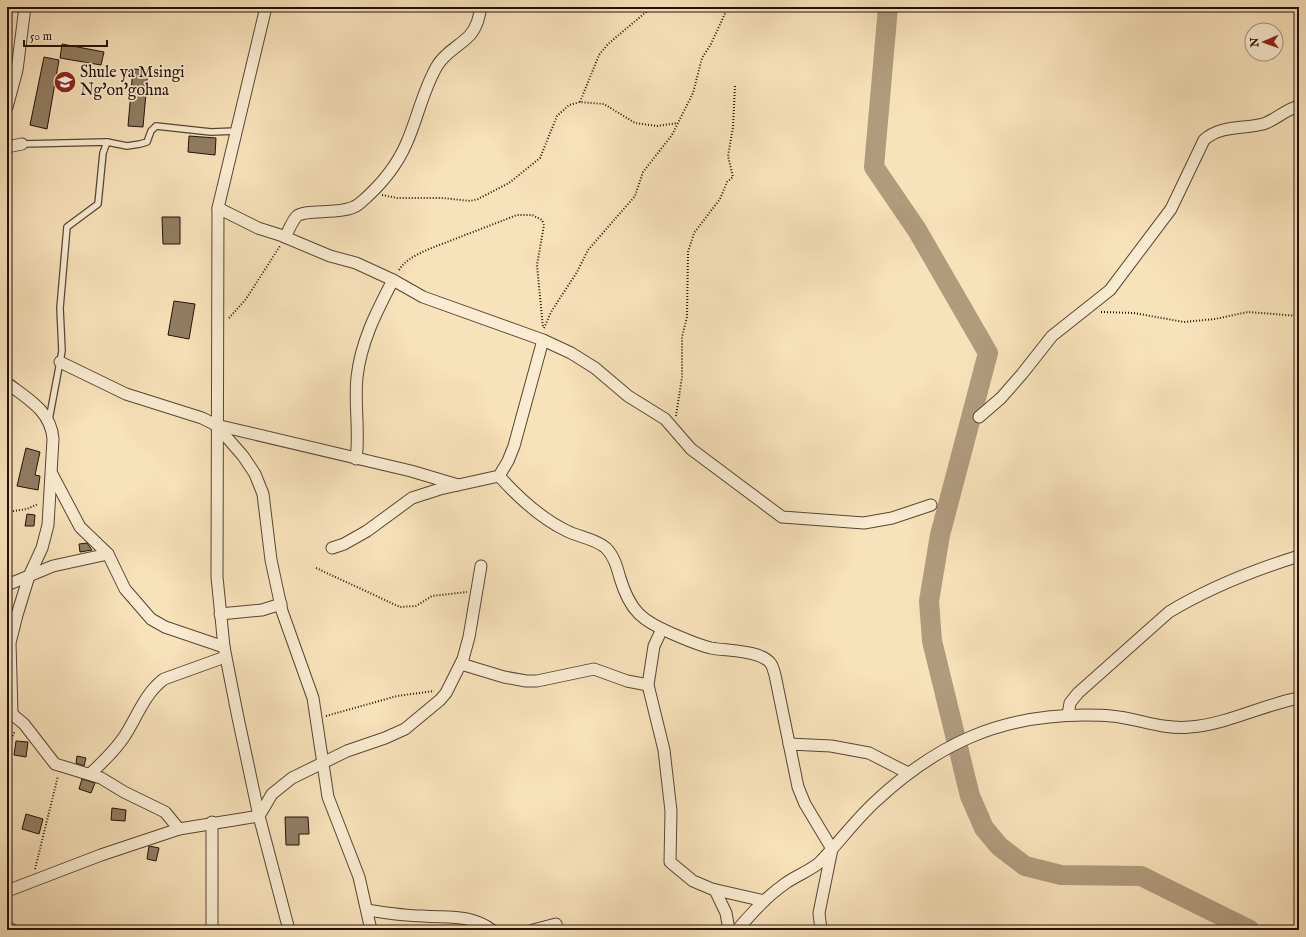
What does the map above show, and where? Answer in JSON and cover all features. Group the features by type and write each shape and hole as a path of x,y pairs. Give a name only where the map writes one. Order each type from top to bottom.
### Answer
{"street":[{"path":"7,107 17,70 25,7"},
{"path":"266,7 218,208 216,425 217,576 224,652 259,816 288,930"},
{"path":"285,237 293,221 300,214 345,210 357,205 374,190 397,161 408,142 417,112 437,65 450,51 470,34 477,23 481,7"},
{"path":"979,417 1001,398 1052,336 1071,318 1085,310 1110,290 1171,209 1204,140 1211,134 1226,129 1263,124 1272,120 1288,109 1299,106"},
{"path":"7,147 22,144"},
{"path":"218,208 241,221 285,237 330,256 356,263 393,280 423,297 543,334 595,368 628,396 665,419 691,449 782,517 864,523 892,518 931,505"},
{"path":"356,459 358,440 357,377 361,357 369,329 393,280"},
{"path":"332,548 344,544 367,531 412,498 430,491 499,476 508,461 514,446 543,334"},
{"path":"60,362 126,394 202,418 216,425 411,471 458,485"},
{"path":"7,383 40,408 49,420 53,439 48,525 42,548 29,576 10,643 13,714 50,760 61,767 92,773 128,794 165,812 179,828"},
{"path":"216,425 243,456 255,474 263,494 271,560 281,604 300,664 313,698 330,806 355,862 371,930"},
{"path":"51,473 80,527 108,554 125,589 152,619 165,627 224,652"},
{"path":"499,476 513,490 566,531 604,546 611,553 623,588 634,610 662,629 700,645 760,656 770,663 775,675 798,787 805,804 832,849 819,914 821,930"},
{"path":"7,585 53,566 108,554"},
{"path":"1068,715 1070,703 1078,694 1169,612 1243,576 1299,556"},
{"path":"259,816 272,794 292,778 347,751 373,743 405,729 434,707 449,688 461,664 469,637 481,566"},
{"path":"220,614 262,610 281,604"},
{"path":"662,629 654,646 648,685 664,750 671,811 670,862 694,881 715,890 764,901"},
{"path":"92,773 124,736 150,692 157,684 164,679 224,652"},
{"path":"461,664 504,677 526,680 537,680 594,669 628,681 648,685"},
{"path":"737,930 764,901 787,882 817,864 874,802 908,772 957,742 990,728 1014,722 1068,715 1112,716 1141,723 1188,728 1226,720 1259,708 1299,698"},
{"path":"789,744 831,746 869,753 908,772"},
{"path":"7,891 32,880 179,828 259,816"},
{"path":"212,822 212,930"},
{"path":"715,890 726,913 729,930"},
{"path":"367,910 407,915 461,917 480,922 492,930"},
{"path":"533,930 556,924 557,930"},
{"path":"7,927 13,930"}],"lane":[{"path":"22,144 107,142 127,146 147,142 151,131 156,126 211,132 237,131"},
{"path":"49,420 63,345 60,308 66,227 98,204 102,153 107,142"}],"path":[{"path":"580,102 599,55 608,44 652,7"},
{"path":"543,334 551,312 577,272 588,250 635,196 643,172 672,135 693,93 702,58 711,44 728,7"},
{"path":"665,419 674,417 677,414 682,377 682,337 687,316 688,252 694,233 720,200 727,182 733,177 729,150 733,127 735,86"},
{"path":"374,190 384,197 443,198 470,201 478,200 509,182 540,158 557,116 569,105 580,102 604,104 635,123 657,126 678,123"},
{"path":"393,280 403,264 416,255 512,217 532,215 542,220 544,225 537,265 543,334"},
{"path":"217,328 229,318 246,299 285,237"},
{"path":"1085,310 1134,313 1184,322 1215,319 1248,312 1299,316"},
{"path":"7,512 36,506 50,496"},
{"path":"316,568 400,607 416,606 432,596 477,591"},
{"path":"317,719 397,696 449,688"},
{"path":"7,750 13,714"},
{"path":"32,880 61,767"}],"building":[{"path":"62,44 104,52 101,65 60,58"},
{"path":"44,57 59,60 47,129 30,125"},
{"path":"133,69 148,70 143,127 128,126"},
{"path":"189,136 216,138 215,155 188,152"},
{"path":"162,217 180,217 180,244 163,244"},
{"path":"174,301 195,304 189,339 168,335"},
{"path":"26,448 40,452 35,475 40,476 38,490 17,486"},
{"path":"27,514 35,515 34,526 25,526"},
{"path":"87,543 92,550 80,552 79,544"},
{"path":"16,741 28,742 26,757 14,755"},
{"path":"77,756 86,758 84,766 76,763"},
{"path":"82,779 95,783 91,793 79,789"},
{"path":"112,808 126,810 125,821 111,820"},
{"path":"26,814 43,819 39,834 22,829"},
{"path":"285,817 308,817 309,834 299,834 299,845 286,845"},
{"path":"149,846 159,848 156,861 147,859"}],"waterway":[{"path":"888,7 874,167 917,230 988,353 940,535 929,601 932,641 970,796 984,828 999,846 1025,866 1061,875 1141,876 1250,930"}],"place":[{"name":"Shule ya Msingi Ng'on'gohna","path":"65,82"}]}
